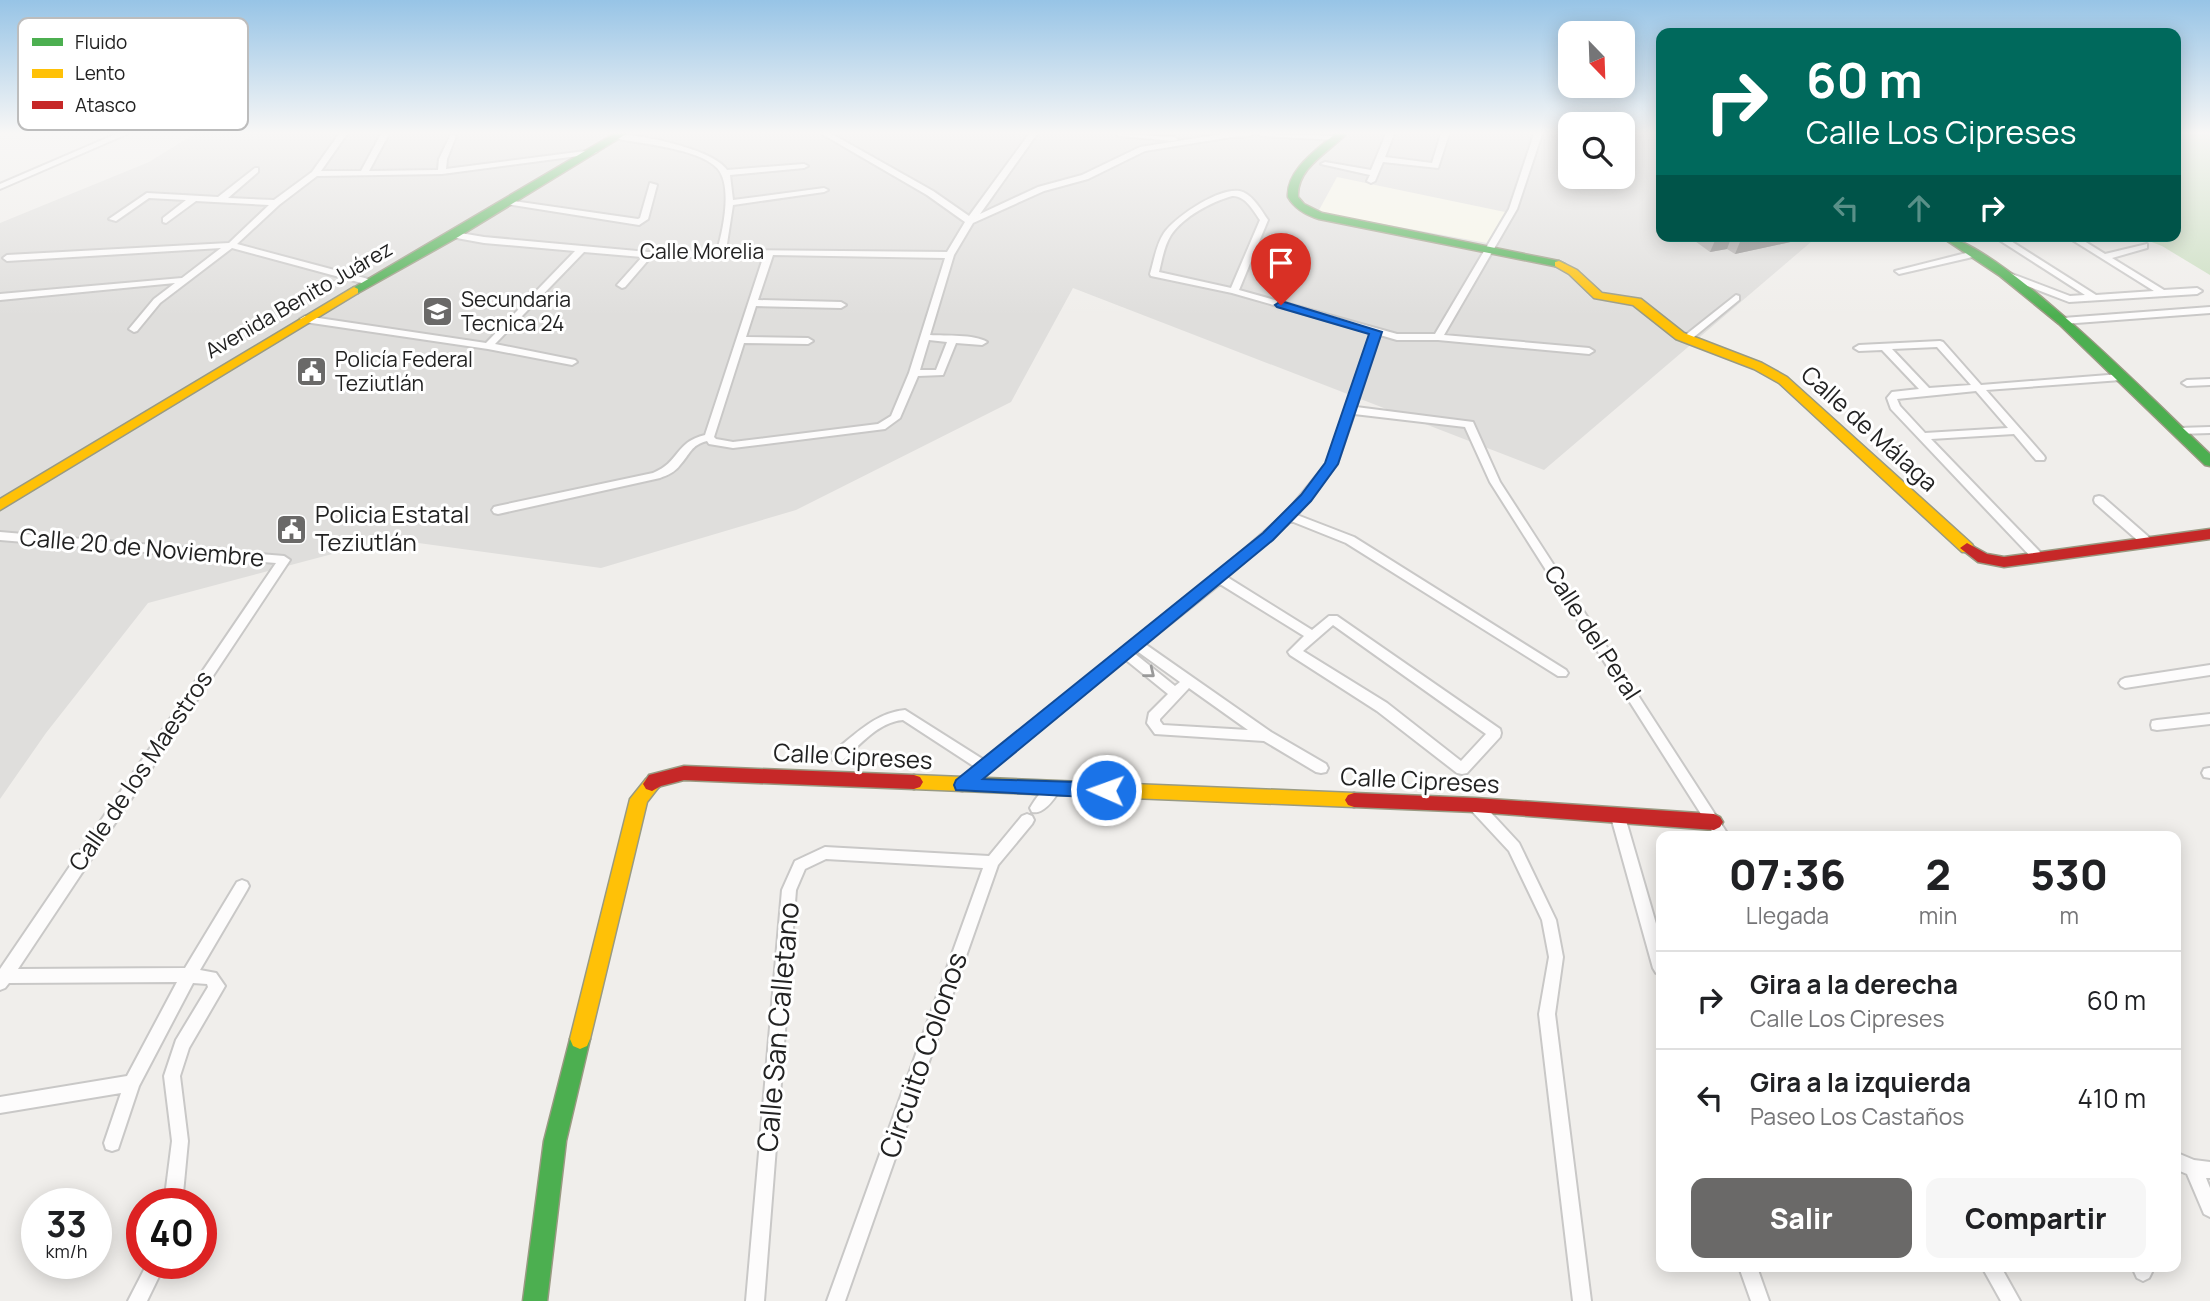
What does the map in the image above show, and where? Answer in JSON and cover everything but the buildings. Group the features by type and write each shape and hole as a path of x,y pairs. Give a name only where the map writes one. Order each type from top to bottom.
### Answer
{"street":[{"path":"113,219 147,195 276,203"},
{"path":"221,199 226,195"},
{"path":"134,329 157,301 231,245 287,195"},
{"name":"Avenida Benito Juárez","path":"0,505 305,319 454,235 519,195"},
{"path":"506,202 639,222 644,219 650,195"},
{"path":"721,253 727,231 727,195"},
{"path":"728,203 789,195"},
{"path":"932,195 970,221"},
{"path":"498,510 656,476 673,468 685,446 696,439 711,439 733,445 881,427 889,423 895,418 914,373 950,255 989,195"},
{"path":"970,221 1028,195"},
{"path":"1223,195 1208,202 1168,233 1154,274 1234,291 1397,337 1438,337 1589,351"},
{"path":"1234,291 1264,220 1250,201 1241,195"},
{"name":"Calle de Málaga","path":"1292,195 1300,206 1318,216 1558,263 1573,272 1598,296 1637,302 1686,339 1758,366 1783,380 1824,414 1960,544 1983,558 2004,562 2037,556"},
{"path":"1438,337 1513,209 1518,195"},
{"path":"166,220 194,198"},
{"name":"Calle Morelia","path":"454,235 649,254 769,252 950,255"},
{"path":"1955,242 2004,274 2063,321 2210,462"},
{"path":"2006,242 2092,296"},
{"path":"2080,242 2160,292"},
{"path":"7,258 231,245 369,282"},
{"path":"2104,257 2144,246"},
{"path":"488,346 583,248"},
{"path":"711,439 739,340 769,252"},
{"path":"622,285 649,254"},
{"path":"1899,271 1974,254"},
{"path":"2004,274 2069,299 2197,291"},
{"path":"0,297 182,280"},
{"path":"1686,339 1736,298"},
{"path":"752,303 841,304"},
{"path":"2063,321 2210,310"},
{"path":"305,319 488,346 572,362"},
{"path":"962,785 1219,578 1290,516 1332,464 1376,332"},
{"path":"925,337 982,342"},
{"path":"914,373 940,373 953,338"},
{"path":"739,340 808,341"},
{"path":"1859,348 1940,344 2040,458"},
{"path":"1886,348 1927,392"},
{"path":"2121,377 1896,394 1892,398 1895,407 2037,556 2210,534"},
{"path":"2187,383 2210,382"},
{"name":"Calle del Peral","path":"1351,410 1469,425 1495,482 1719,831"},
{"path":"2178,431 2210,430"},
{"path":"1923,436 2014,431"},
{"path":"2099,500 2147,542"},
{"path":"1290,516 1350,540 1562,673"},
{"name":"Calle 20 de Noviembre","path":"0,536 284,560"},
{"name":"Calle de los Maestros","path":"1,978 284,560"},
{"path":"1219,578 1313,636"},
{"path":"1333,620 1495,733 1462,768 1382,707 1294,652 1313,636 1333,620"},
{"path":"1132,649 1187,682 1266,736 1321,768"},
{"path":"1132,649 1175,693"},
{"path":"2125,683 2210,670"},
{"path":"1187,682 1154,717 1153,723 1160,730 1266,736"},
{"path":"838,756 882,721 895,715 905,715 985,767"},
{"path":"2157,725 2210,719"},
{"name":"Calle Cipreses","path":"535,1301 555,1141 639,799 655,780 684,773 1475,805 1714,822"},
{"name":"Circuito Colonos","path":"836,1301 992,862 1054,788"},
{"path":"1475,805 1514,847 1549,920 1556,957 1547,1014 1582,1301"},
{"path":"1618,817 1656,950"},
{"name":"Calle San Calletano","path":"755,1301 789,890 800,864 825,853 992,862"},
{"path":"111,1143 132,1083 189,975 242,886"},
{"path":"1,978 189,975 211,978 217,986 182,1045 172,1076 180,1141 175,1188"},
{"path":"0,1105 132,1083"},
{"path":"2181,1162 2202,1169 2210,1208"},
{"path":"1750,1272 1760,1301"},
{"path":"1994,1272 2011,1301"},
{"path":"137,1301 148,1279"}],"shaded area":[{"path":"69,195 1656,195 1656,242 1811,242 1544,470 1073,288 1011,402 796,510 601,568 389,539 148,603 46,733 0,799 0,223"},
{"path":"1327,195 1422,195 1505,212 1487,243 1318,212"}],"green space":[{"path":"2181,195 2210,195 2210,275 2152,242 2181,242"}],"traffic: fast":[{"path":"354,291 521,195"},
{"path":"1293,195 1297,204 1319,216 1559,264"},
{"path":"1954,242 2004,274 2063,321 2210,462"},
{"path":"535,1301 555,1141 580,1039"}],"traffic: slow":[{"path":"1559,264 1573,272 1598,296 1637,302 1680,336 1758,366 1783,380 1967,548"},
{"path":"0,505 354,291"},
{"path":"914,782 1354,800"},
{"path":"580,1039 639,799 652,784"}],"traffic: jam":[{"path":"1967,548 1983,558 2004,562 2210,534"},
{"path":"652,784 655,780 684,773 914,782"},
{"path":"1354,800 1475,805 1714,822"}],"place":[{"name":"Secundaria Tecnica 24","path":"438,312"},
{"name":"Policía Federal Teziutlán","path":"312,372"},
{"name":"Policia Estatal Teziutlán","path":"292,529"}],"route":[{"path":"1106,790 962,785 1268,537 1306,498 1332,464 1376,332 1281,305"}]}
